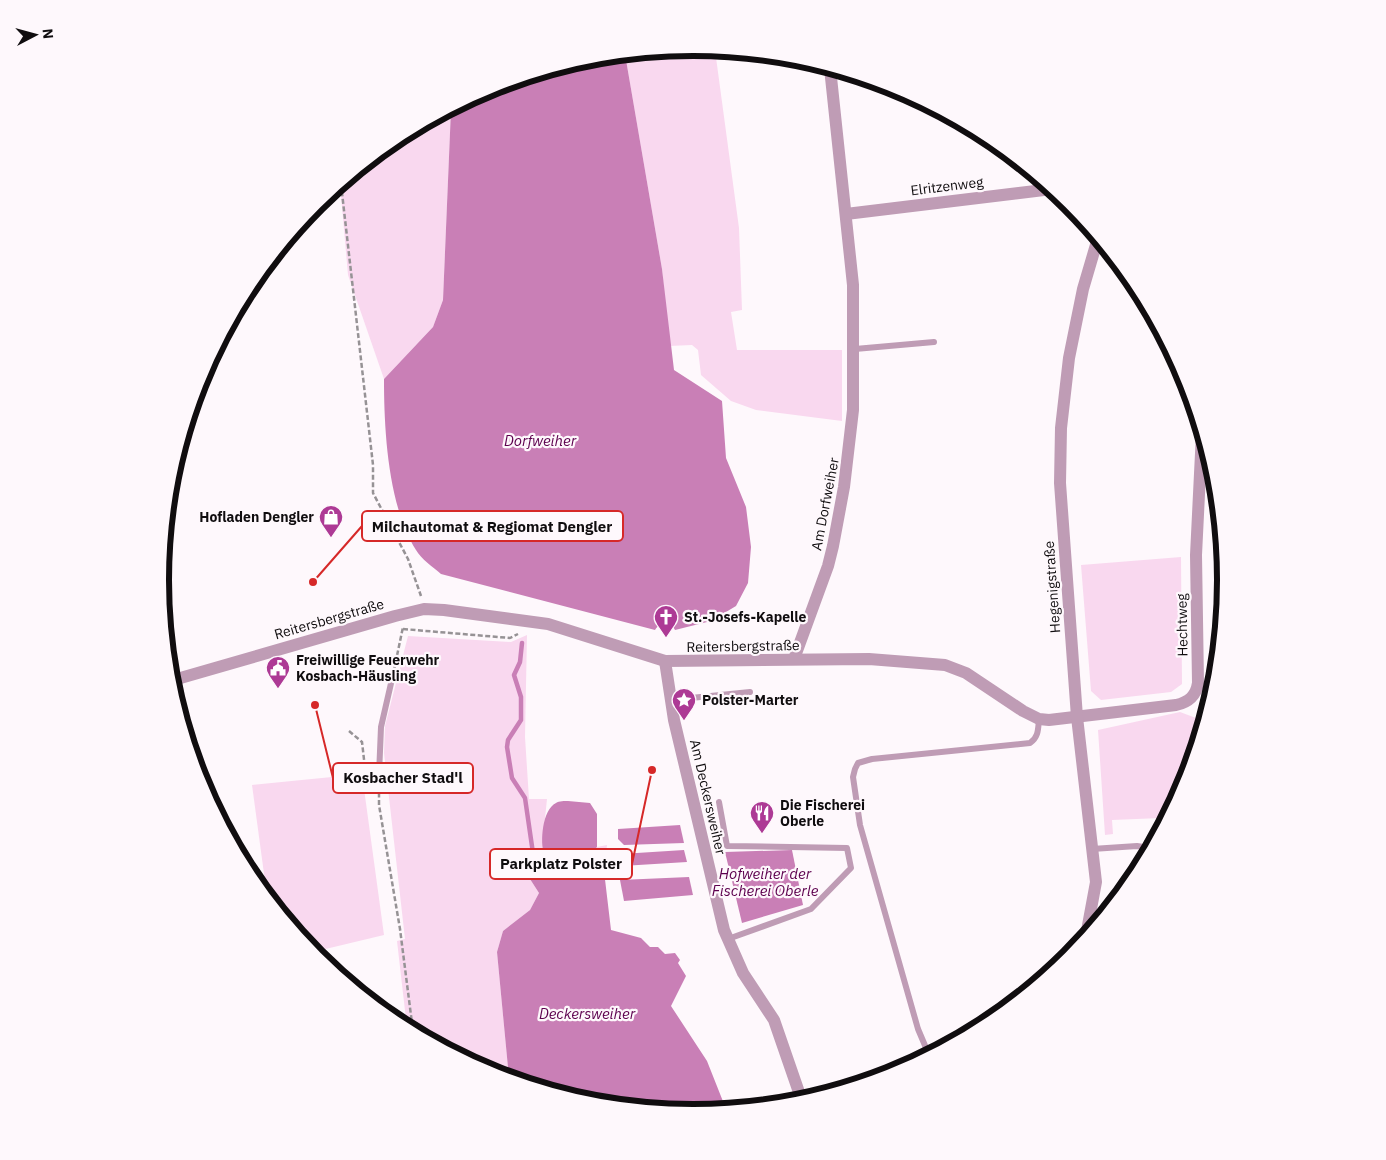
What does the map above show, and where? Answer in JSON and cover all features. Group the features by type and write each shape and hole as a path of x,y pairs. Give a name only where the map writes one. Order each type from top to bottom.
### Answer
{"street":[{"name":"Am Dorfweiher","path":"794,659 828,566 849,457 853,410 855,348 853,285 831,75"},
{"name":"Elritzenweg","path":"846,214 1038,186"},
{"name":"Hegenigstraße","path":"1088,923 1096,882 1077,717 1060,483 1061,428 1069,358 1082,289 1096,245"},
{"name":"Hechtweg","path":"1077,717 1176,705 1189,700 1194,695 1198,682 1196,555 1201,453"},
{"name":"Reitersbergstraße","path":"178,679 424,609 548,624 665,661 869,659 945,665 966,673 1040,719"},
{"name":"Am Deckersweiher","path":"665,661 671,700 724,930 743,974 774,1020 799,1093"},
{"path":"1040,719 1077,717"}],"lane":[{"path":"855,348 934,342"},
{"path":"379,775 381,727 392,679"},
{"path":"671,700 750,692"},
{"path":"927,1049 918,1029 860,826 853,777 854,769 858,764 872,759 1030,743 1035,740 1040,719"},
{"path":"719,802 727,846 847,848 851,868 811,909 728,940"},
{"path":"1092,849 1144,847"}],"path":[{"path":"342,192 373,465 373,493 408,559 424,609"},
{"path":"392,679 406,613"},
{"path":"403,629 510,638 524,631"},
{"path":"349,731 362,742 365,768"},
{"path":"379,775 379,805 400,929 411,1021"}],"shaded area":[{"path":"659,57 716,57 739,228 742,310 731,312 737,350 842,350 842,421 756,410 731,401 701,375 698,350 692,345 669,346 662,269 626,61"},
{"path":"451,115 443,300 433,327 384,379 348,275 341,193 374,164 431,126"},
{"path":"1181,557 1182,684 1171,692 1101,700 1091,691 1081,565"},
{"path":"527,635 525,737 529,799 547,799 542,847 544,855 551,857 592,852 597,847 607,845 604,871 543,872 530,879 539,893 530,910 503,931 497,952 508,1070 461,1050 406,1017 397,941 405,939 384,753 385,726 408,636 511,642"},
{"path":"1180,712 1198,719 1177,780 1160,818 1112,820 1113,834 1105,835 1098,730"},
{"path":"362,774 384,935 323,950 299,925 265,881 252,785"}],"water":[{"name":"Dorfweiher","path":"626,61 662,269 674,370 722,401 726,458 746,507 751,547 748,583 736,606 711,621 675,630 672,625 664,624 655,630 441,574 424,560 407,532 399,512 394,490 389,467 384,379 433,327 443,300 451,115 493,96 557,74 591,66"},
{"path":"568,801 590,803 597,814 597,847 592,852 551,857 544,855 542,835 548,812 556,803"},
{"path":"680,825 684,843 624,845 618,839 618,829"},
{"path":"684,850 687,862 622,866 618,861 621,854"},
{"name":"Hofweiher der Fischerei Oberle","path":"792,850 803,905 742,923 725,852"},
{"name":"Deckersweiher","path":"535,867 543,872 604,871 611,930 641,938 650,947 658,947 665,954 675,953 680,960 678,963 686,976 671,1006 707,1061 724,1103 659,1103 591,1094 557,1086 508,1070 497,952 503,931 530,910 539,893 530,879"},
{"path":"689,877 693,895 624,901 620,880"}],"waterway":[{"path":"522,643 520,662 514,675 521,697 521,720 508,740 507,747 512,778 525,798 535,867"}],"place":[{"name":"Hofladen Dengler","path":"331,538"},
{"name":"Milchautomat & Regiomat Dengler","path":"313,582"},
{"name":"St.-Josefs-Kapelle","path":"666,638"},
{"name":"Freiwillige Feuerwehr Kosbach-Häusling","path":"278,689"},
{"name":"Kosbacher Stad'l","path":"315,705"},
{"name":"Polster-Marter","path":"684,721"},
{"name":"Parkplatz Polster","path":"652,770"},
{"name":"Die Fischerei Oberle","path":"762,834"}]}
